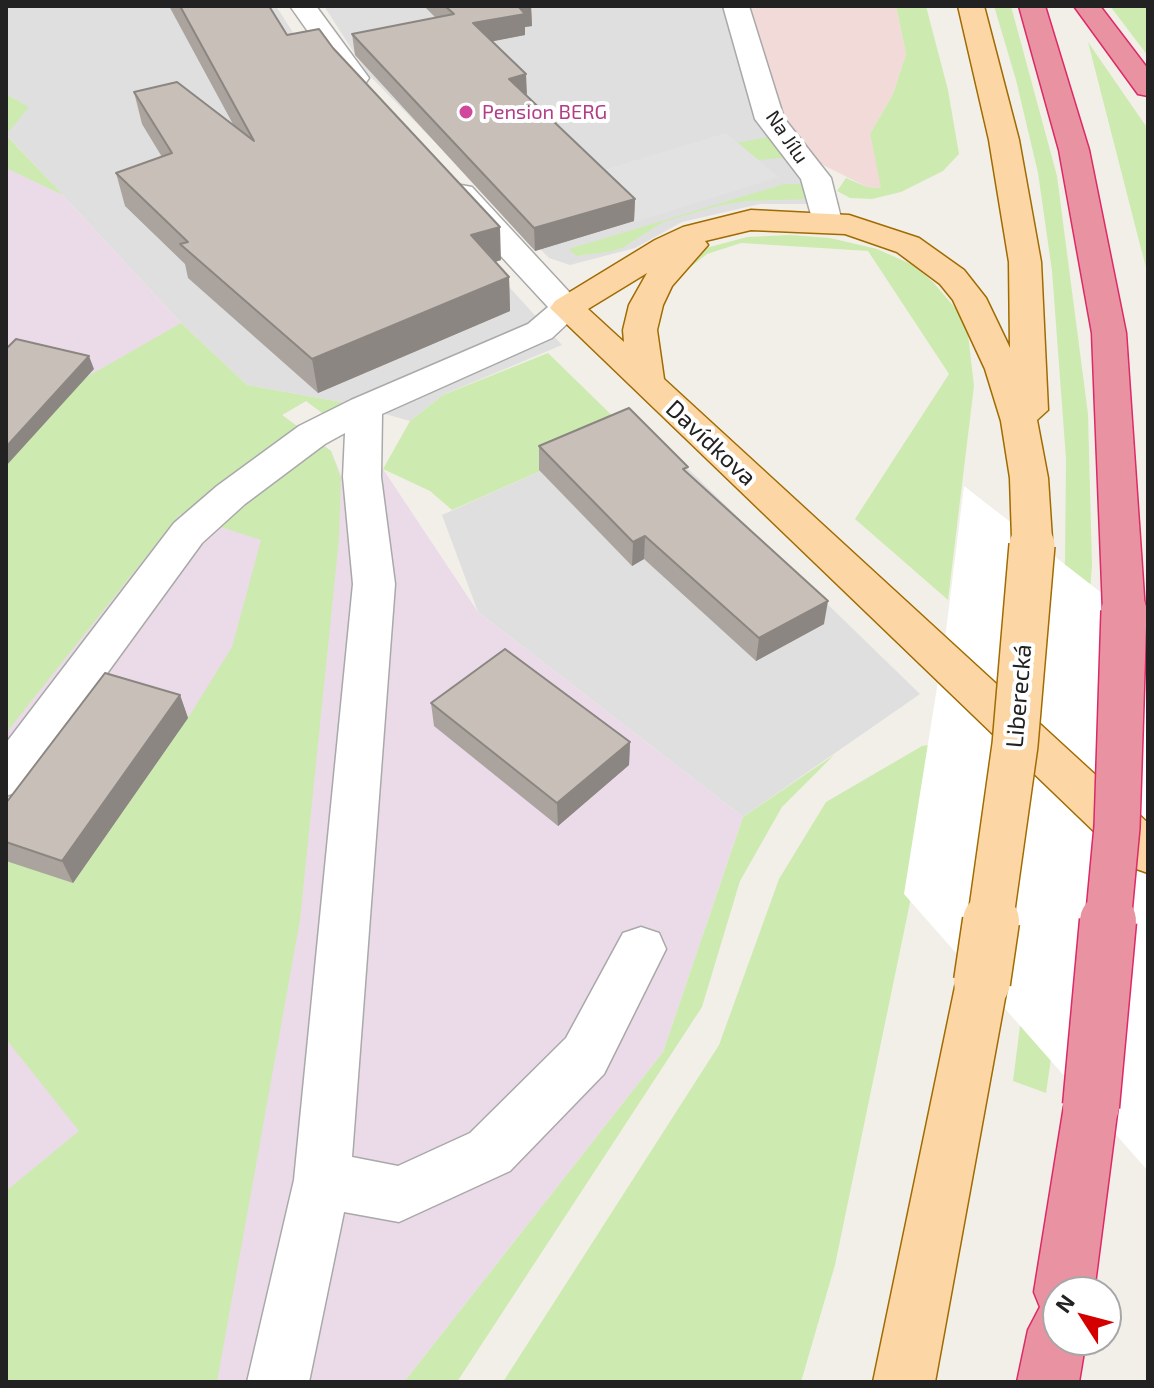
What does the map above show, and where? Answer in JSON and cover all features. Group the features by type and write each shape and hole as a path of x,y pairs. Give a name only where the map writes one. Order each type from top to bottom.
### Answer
{"highway":[{"path":"1032,6 1074,150 1109,333 1124,611 1117,827 1091,1106 1066,1276"},
{"path":"1087,6 1148,88"},
{"path":"1048,1382 1053,1356"}],"main road":[{"name":"Liberecká","path":"904,1382 982,982 1015,745 1032,539 1025,262 1004,140 971,6"},
{"path":"567,308 666,247 721,227 751,220 826,222 871,230 908,245 952,277 969,298 1003,369 1019,421 1029,478 1032,539"},
{"path":"647,384 640,330 646,305 657,282 674,261 721,227"},
{"name":"Davídkova","path":"567,308 1148,853"}],"street":[{"path":"303,6 370,95"},
{"name":"Na Jílu","path":"736,6 770,119 816,178 826,222"},
{"path":"773,163 806,165"},
{"name":"Davídkova","path":"444,175 567,308"},
{"path":"6,777 188,533 289,450 364,408 540,331 567,308"},
{"path":"278,1382 322,1180 374,584 362,477 364,408"},
{"path":"322,1180 399,1194 490,1152 585,1056 641,949"}],"shaded area":[{"path":"6,6 276,6 329,89 562,345 443,395 410,421 346,403 247,385 181,323 6,134 28,107 6,94"},
{"path":"324,6 746,6 811,159 840,204 760,204 682,222 635,248 570,265 549,258 367,73"},
{"path":"746,6 896,6 906,54 893,94 870,134 882,188 867,187 811,159 774,105"},
{"path":"726,133 779,177 635,222 586,175"},
{"path":"6,134 181,323 247,385 346,403 325,415 306,401 282,415 331,451 342,478 362,477 383,469 478,612 743,817 663,1052 404,1382 6,1382"},
{"path":"643,425 920,694 743,817 478,612 442,515"}],"green space":[{"path":"896,6 926,6 948,90 959,154 943,171 901,192 872,199 850,198 837,191 846,178 867,187 881,188 870,134 893,94 906,54"},
{"path":"994,6 1011,6 1057,176 1088,414 1092,566 1077,749 1052,726 1065,560 1066,459 1052,271 1038,173 1016,80"},
{"path":"1110,6 1148,6 1148,56"},
{"path":"1088,42 1148,129 1148,275 1139,241"},
{"path":"6,94 29,107 6,135"},
{"path":"6,135 63,195 6,168"},
{"path":"773,136 792,157 758,160 737,143"},
{"path":"784,184 801,184 806,199 747,201 717,206 663,222 622,248 576,256 569,249"},
{"path":"790,235 830,238 877,249 913,265 933,282 956,309 968,334 974,386 948,600 855,519 949,374 868,251 741,243 707,254 688,269 683,267 706,248 747,237"},
{"path":"181,323 247,385 346,403 325,415 306,401 282,415 331,451 341,478 339,539 300,920 217,1382 6,1382 6,1191 79,1131 6,1039 6,861 188,718 232,647 261,540 180,514 6,733 6,465 85,378"},
{"path":"548,353 629,432 452,510 430,491 383,469 410,421 443,395"},
{"path":"943,743 835,1265 801,1382 503,1382 719,1045 779,879 826,802 922,746"},
{"path":"834,755 782,807 740,881 702,1007 457,1382 404,1382 663,1052 743,817"},
{"path":"1021,1018 1052,1052 1046,1093 1013,1081"}],"pier":[{"path":"964,486 1148,629 1148,1171 904,894 946,631"}],"building":[{"path":"180,6 269,6 287,35 319,29 333,48 500,227 471,235 509,277 312,359 180,244 188,242 116,173 172,153 134,92 177,82 254,141"},
{"path":"445,6 526,6 519,7 525,14 473,23 526,74 509,79 635,199 534,228 352,34 454,14"},
{"path":"16,339 89,356 6,447 6,349"},
{"path":"629,408 688,467 683,469 828,601 759,638 645,536 633,542 539,446"},
{"path":"505,649 630,742 557,803 431,703"},
{"path":"105,673 180,695 62,861 6,842 6,803"}],"place":[{"name":"Pension BERG","path":"466,112"}]}
